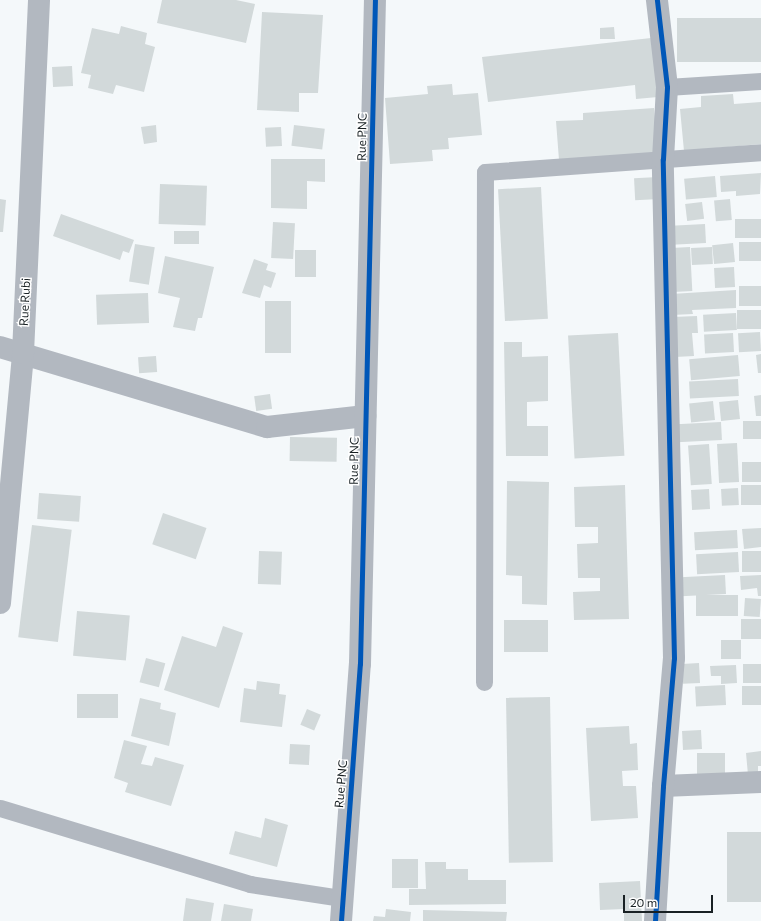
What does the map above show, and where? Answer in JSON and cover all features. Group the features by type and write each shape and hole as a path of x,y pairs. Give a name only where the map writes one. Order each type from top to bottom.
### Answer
{"street":[{"name":"Rue Rubi","path":"0,603 23,353 39,0"},
{"name":"Rue PNC","path":"341,921 360,664 375,0"},
{"path":"655,921 663,786 674,658 663,159 667,87 657,0"},
{"path":"0,347 267,427 365,416"},
{"path":"663,786 761,782"}],"lane":[{"path":"667,87 761,81"},
{"path":"484,682 485,172 761,152"},
{"path":"0,808 250,884 342,898"}],"building":[{"path":"162,0 236,0 255,4 246,43 157,23"},
{"path":"262,12 323,15 318,93 299,93 299,112 257,110"},
{"path":"677,18 761,18 761,62 677,62"},
{"path":"121,26 147,33 145,44 155,47 144,92 116,85 113,94 88,88 91,75 81,73 92,28 119,34"},
{"path":"614,27 615,39 600,39 600,28"},
{"path":"651,38 658,97 636,99 635,85 488,102 482,57"},
{"path":"72,66 73,86 53,87 52,67"},
{"path":"452,84 453,95 478,93 482,135 448,138 449,149 432,150 433,161 390,164 385,98 428,94 427,86"},
{"path":"733,94 734,104 761,102 761,144 684,151 680,109 701,107 701,96"},
{"path":"654,108 658,154 559,160 556,121 583,120 583,113"},
{"path":"156,125 157,142 144,144 141,127"},
{"path":"294,125 325,129 322,150 291,146"},
{"path":"281,127 282,146 266,147 265,128"},
{"path":"271,159 325,159 325,182 307,181 307,209 271,208"},
{"path":"761,173 760,194 736,196 736,191 721,192 720,176"},
{"path":"715,176 717,197 686,200 684,179"},
{"path":"658,177 659,199 635,200 634,178"},
{"path":"160,184 207,186 206,226 159,224"},
{"path":"541,187 548,319 505,321 498,189"},
{"path":"0,199 6,200 3,232 0,232"},
{"path":"730,199 732,220 716,221 714,200"},
{"path":"702,202 704,219 687,221 685,204"},
{"path":"61,214 134,240 129,253 123,251 120,260 53,236"},
{"path":"735,219 761,219 761,238 735,238"},
{"path":"273,222 295,223 293,259 271,258"},
{"path":"705,224 706,243 672,245 671,226"},
{"path":"174,231 199,231 199,244 174,244"},
{"path":"739,242 761,242 761,261 739,261"},
{"path":"733,243 735,262 714,264 712,245"},
{"path":"135,244 155,247 149,285 129,282"},
{"path":"690,247 692,291 673,292 671,248"},
{"path":"712,247 713,264 692,265 691,248"},
{"path":"295,250 316,250 316,277 295,277"},
{"path":"165,256 214,267 202,318 198,318 195,331 173,327 180,298 158,293"},
{"path":"254,259 268,264 266,270 276,273 271,288 264,285 260,298 242,293"},
{"path":"734,267 735,287 715,288 714,268"},
{"path":"739,286 761,286 761,306 739,306"},
{"path":"736,290 736,308 692,310 693,314 672,315 671,294"},
{"path":"148,293 149,323 97,325 96,295"},
{"path":"265,301 291,301 291,353 265,353"},
{"path":"737,310 761,310 761,329 737,329"},
{"path":"736,313 737,330 704,332 703,315"},
{"path":"697,316 698,333 692,333 694,356 675,357 672,317"},
{"path":"760,332 761,351 739,352 738,333"},
{"path":"618,333 624,456 575,458 568,336"},
{"path":"733,333 734,352 705,353 704,335"},
{"path":"504,342 522,342 522,357 548,356 548,401 527,402 527,426 548,426 548,456 506,456"},
{"path":"761,354 761,373 758,373 756,355"},
{"path":"738,355 740,376 691,380 689,359"},
{"path":"156,356 157,372 139,373 138,357"},
{"path":"738,379 739,396 690,399 689,382"},
{"path":"270,394 272,409 256,411 254,396"},
{"path":"761,395 761,416 756,416 754,396"},
{"path":"738,400 740,419 721,421 719,402"},
{"path":"713,401 715,420 691,422 689,404"},
{"path":"743,421 761,421 761,439 743,439"},
{"path":"721,422 722,440 677,442 676,424"},
{"path":"290,437 337,438 337,462 290,461"},
{"path":"737,443 739,482 719,483 717,444"},
{"path":"709,444 712,484 691,485 688,445"},
{"path":"742,462 761,462 761,482 742,482"},
{"path":"507,481 549,482 547,605 522,604 522,576 506,575"},
{"path":"625,485 629,619 574,620 573,592 600,591 600,578 578,578 577,544 598,543 598,527 575,527 574,487"},
{"path":"741,485 761,485 761,505 741,505"},
{"path":"738,488 739,505 722,506 721,489"},
{"path":"709,489 710,509 692,510 691,490"},
{"path":"39,493 81,496 79,522 37,519"},
{"path":"163,513 206,528 196,559 152,544"},
{"path":"32,525 72,530 58,642 18,637"},
{"path":"761,528 761,547 744,549 742,529"},
{"path":"737,530 738,548 695,550 694,532"},
{"path":"259,551 282,552 281,585 258,584"},
{"path":"742,551 761,551 761,572 742,572"},
{"path":"738,552 739,572 697,574 696,554"},
{"path":"725,575 726,594 681,596 680,577"},
{"path":"761,575 761,596 758,596 757,588 741,590 740,576"},
{"path":"696,595 738,595 738,616 696,616"},
{"path":"745,598 761,599 760,617 744,616"},
{"path":"77,611 130,616 126,660 73,656"},
{"path":"741,619 761,619 761,639 741,639"},
{"path":"504,620 548,620 548,652 504,652"},
{"path":"223,626 243,633 219,708 164,690 182,636 216,647"},
{"path":"721,640 741,640 741,659 721,659"},
{"path":"146,658 165,663 159,687 140,682"},
{"path":"699,663 700,683 683,684 682,664"},
{"path":"743,664 761,664 761,683 743,683"},
{"path":"736,665 737,683 721,684 721,676 711,676 710,666"},
{"path":"257,681 280,684 279,694 286,695 282,727 240,722 244,688 256,690"},
{"path":"725,685 726,705 696,707 695,687"},
{"path":"742,686 761,686 761,705 742,705"},
{"path":"77,694 118,694 118,718 77,718"},
{"path":"550,697 553,862 509,863 506,698"},
{"path":"140,698 161,703 160,709 176,713 169,746 131,736"},
{"path":"307,709 321,715 314,731 300,725"},
{"path":"629,726 630,744 637,743 638,770 622,771 623,786 636,786 638,818 591,821 586,728"},
{"path":"701,730 702,749 683,750 682,731"},
{"path":"124,740 147,746 141,764 152,766 155,757 184,765 171,806 125,792 128,783 114,778"},
{"path":"290,744 310,745 309,765 289,764"},
{"path":"761,751 761,766 758,766 758,775 748,775 746,753"},
{"path":"697,753 725,753 725,776 697,776"},
{"path":"265,818 288,825 277,867 229,854 235,831 261,838"},
{"path":"727,832 761,832 761,902 727,902"},
{"path":"392,859 418,859 418,888 392,888"},
{"path":"425,862 446,862 446,869 468,869 468,880 506,880 506,904 409,905 409,889 426,889"},
{"path":"640,881 642,921 624,921 624,909 600,910 599,883"},
{"path":"186,898 214,903 211,921 183,921"},
{"path":"224,904 253,909 251,921 221,921"},
{"path":"386,909 411,912 410,921 373,921 374,916 385,917"},
{"path":"423,910 507,912 506,921 423,921"}],"cycle path":[{"path":"341,921 360,664 375,0"},
{"path":"655,921 663,786 674,658 663,159 667,87 657,0"}]}
